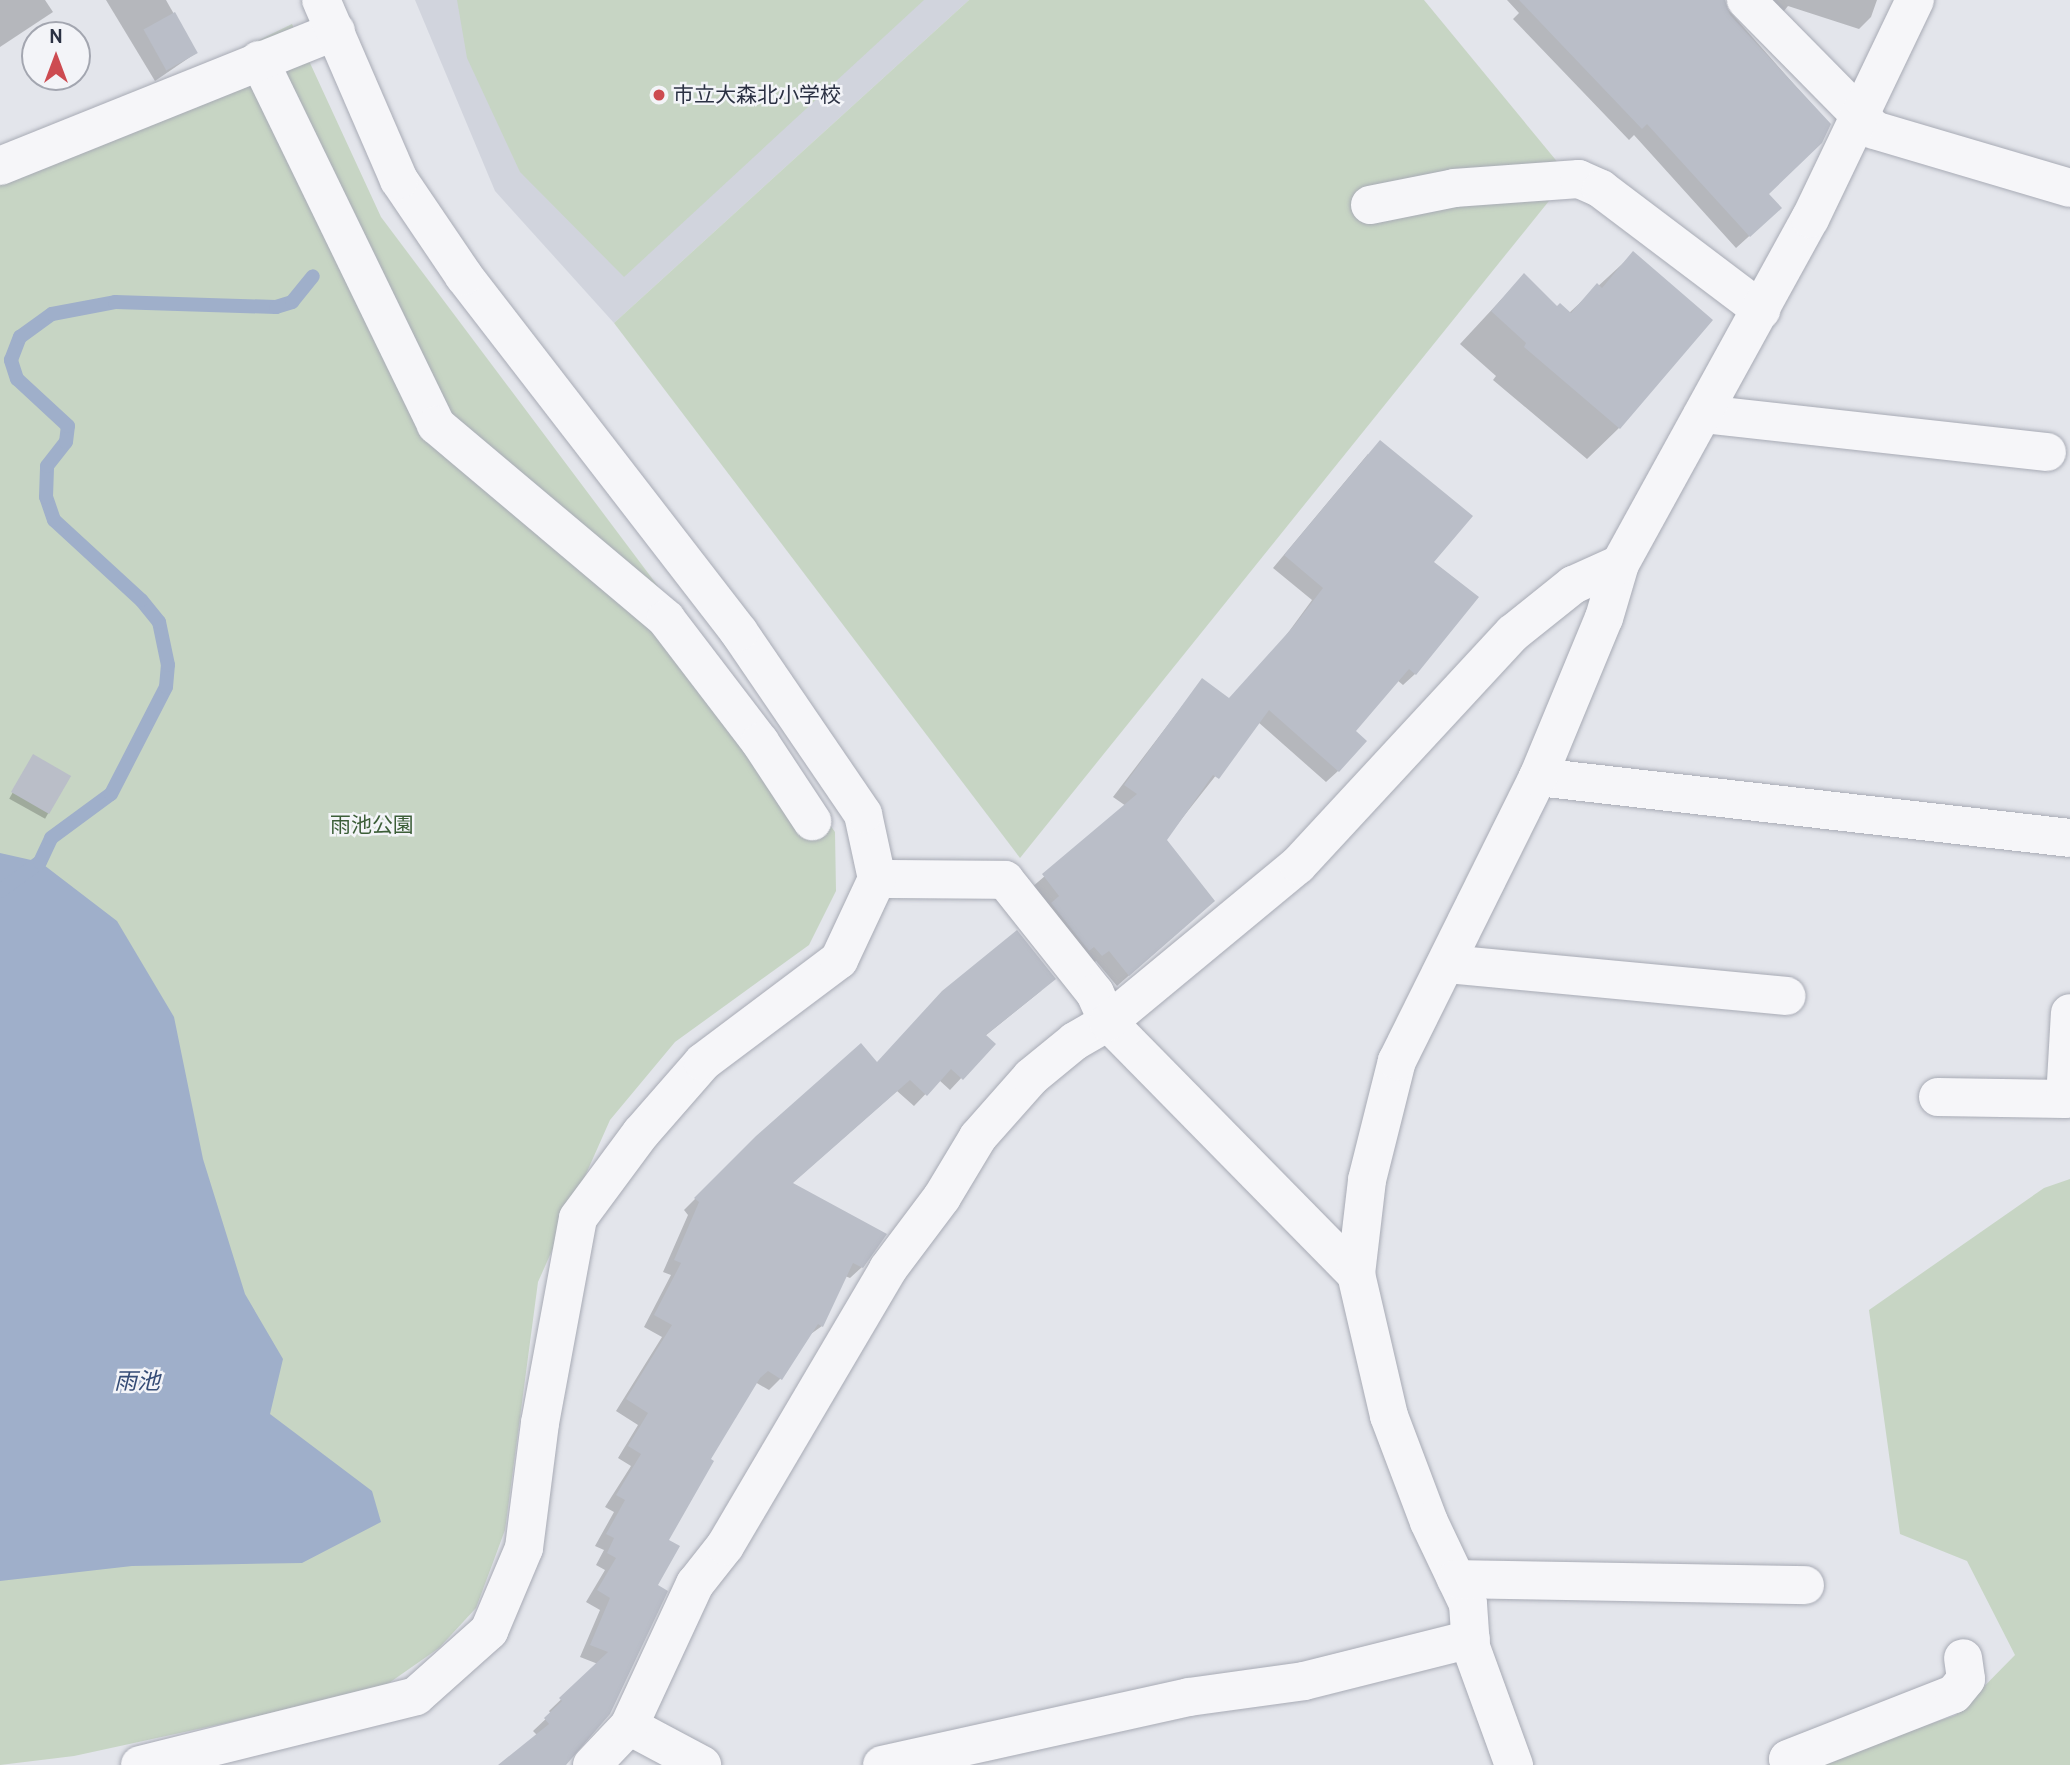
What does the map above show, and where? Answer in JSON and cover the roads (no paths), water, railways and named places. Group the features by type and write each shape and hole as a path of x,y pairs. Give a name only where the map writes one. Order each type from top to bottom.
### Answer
{"street":[{"path":"1746,0 1874,130 2070,188"},
{"path":"1514,1765 1471,1639 1468,1604 1389,1416 1356,1274 1367,1180 1397,1061 1448,964 1538,777 1604,618 1620,564 1761,310 1861,118 1915,0"},
{"path":"0,166 259,60 329,15 399,180 464,276 739,632 863,814 877,879 839,960 703,1062 640,1133 578,1217 540,1423 524,1548 489,1631 416,1696 139,1765"},
{"path":"259,60 436,425 666,619 760,742 812,821"},
{"path":"1370,205 1454,188 1579,179 1601,189 1761,310"},
{"path":"1703,414 2047,452"},
{"path":"592,1765 629,1726 695,1584 725,1546 888,1269 942,1197 978,1137 1031,1077 1075,1041 1108,1022 1298,865 1513,632 1573,585 1620,564"},
{"path":"1538,777 2070,838"},
{"path":"877,879 1005,880 1087,982 1108,1022 1356,1274"},
{"path":"1448,964 1786,996"},
{"path":"1938,1097 2064,1099 2070,1013"},
{"path":"1456,1579 1805,1585"},
{"path":"882,1765 1189,1698 1304,1681 1471,1639"},
{"path":"1790,1765 1788,1759 1954,1694 1966,1679 1963,1658"},
{"path":"629,1726 702,1765"}],"water":[{"name":"雨池","path":"0,853 40,862 117,921 174,1017 203,1159 245,1294 283,1359 270,1414 372,1491 381,1522 302,1563 132,1566 0,1581"}],"waterway":[{"path":"0,891 40,862 51,838 111,794 166,687 168,665 159,622 141,600 54,520 46,497 47,466 66,442 68,426 17,379 11,360 20,337 52,314 115,302 276,307 292,302 313,276"}],"place":[{"name":"市立大森北小学校","path":"659,95"}],"park label":[{"name":"雨池公園","path":"372,825"}]}
